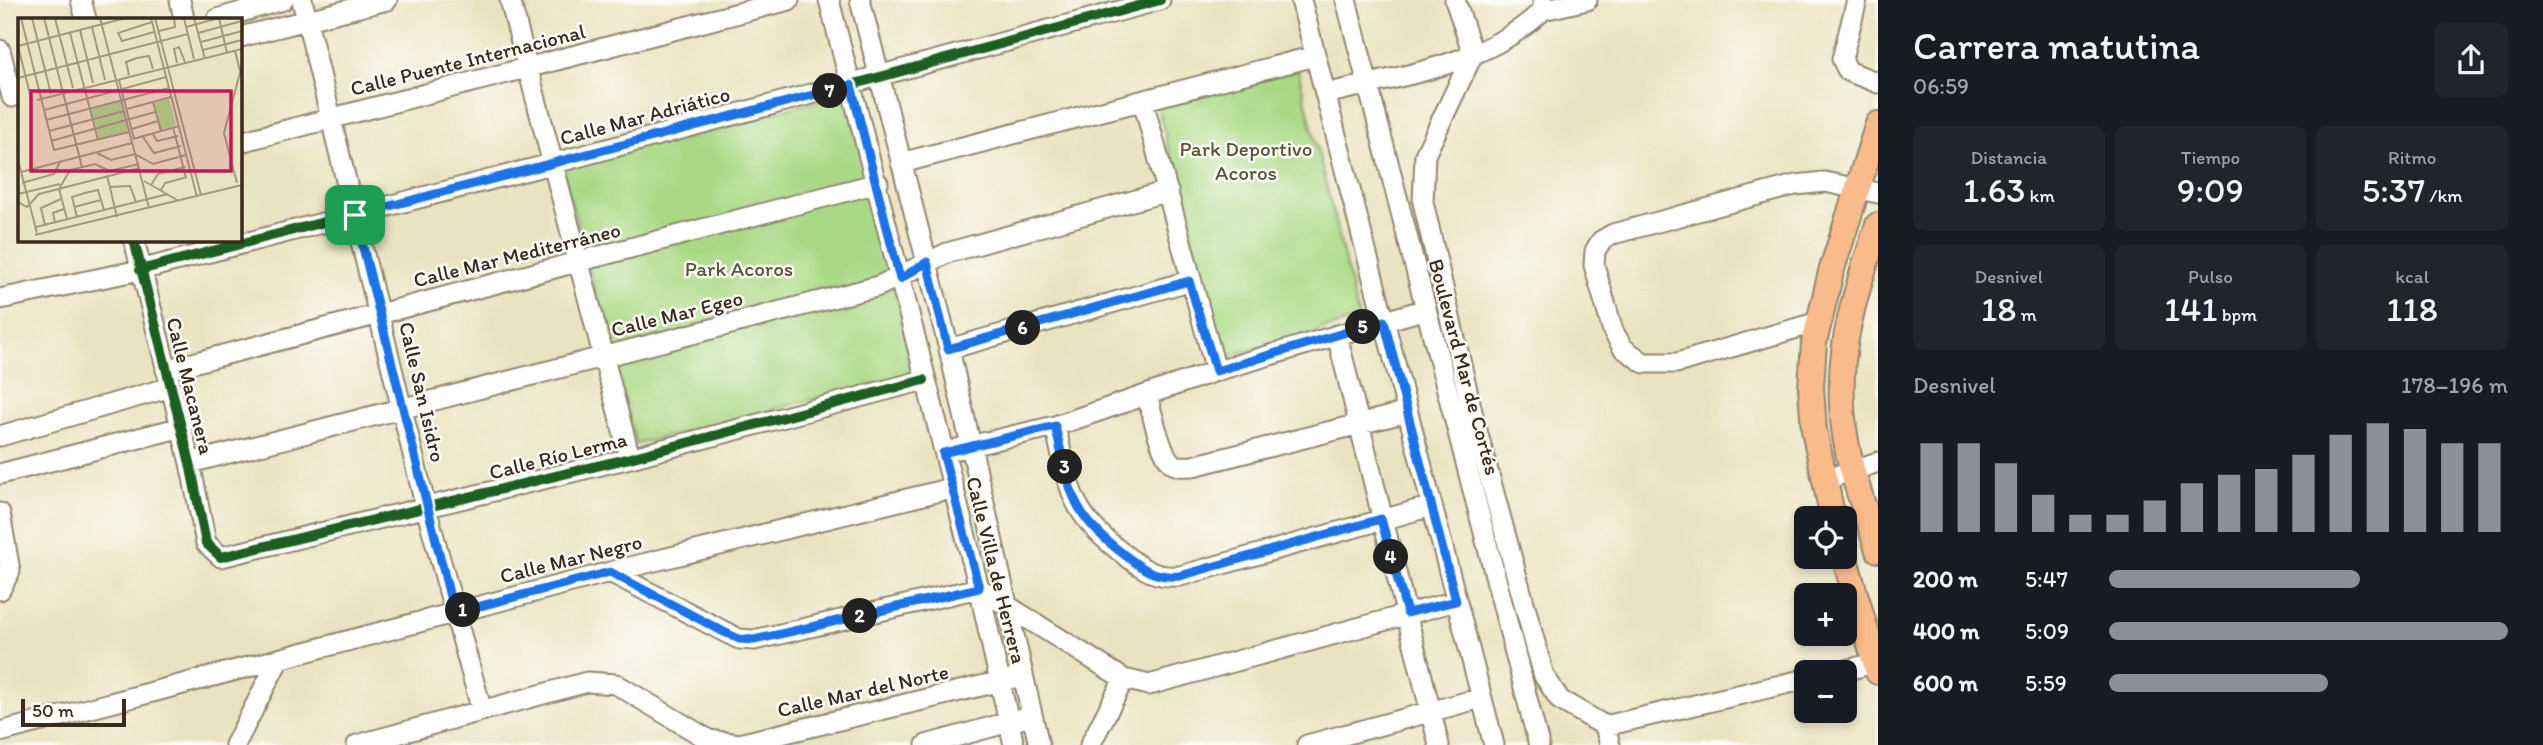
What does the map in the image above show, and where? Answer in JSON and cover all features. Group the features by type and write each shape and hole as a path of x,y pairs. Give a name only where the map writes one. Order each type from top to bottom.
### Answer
{"main road":[{"path":"1830,506 1814,430 1811,387 1818,321 1831,272 1869,191 1878,124"},
{"path":"1878,225 1851,307 1842,360 1842,411 1854,471 1874,524 1878,550"},
{"path":"1848,569 1877,665"}],"street":[{"path":"81,0 86,18"},
{"path":"180,0 184,18"},
{"path":"220,18 283,0"},
{"name":"Calle San Isidro","path":"302,0 426,508 482,711"},
{"path":"242,36 387,0"},
{"path":"510,0 555,163 601,357 630,458"},
{"name":"Calle Puente Internacional","path":"242,141 789,0"},
{"name":"Calle Villa de Herrera","path":"829,0 878,183 924,380 979,588 1014,745"},
{"name":"Calle Villa de Herrera","path":"860,0 948,349 1039,745"},
{"name":"Calle Mar Adriático","path":"0,299 141,270 355,215 851,85 1160,0"},
{"path":"1301,0 1494,745"},
{"name":"Boulevard Mar de Cortés","path":"1346,0 1539,745"},
{"path":"1455,0 1473,54 1425,155 1422,176 1426,224 1474,420 1544,676 1560,700 1608,736 1794,682"},
{"path":"1325,94 1473,54 1523,29 1543,5 1587,0"},
{"path":"1857,0 1842,59 1848,71 1878,83"},
{"path":"0,50 10,98"},
{"path":"901,163 1315,56"},
{"path":"1143,101 1189,281 1216,371"},
{"path":"1818,321 1677,363 1644,362 1623,348 1613,331 1594,265 1595,251 1601,241 1613,234 1795,185 1825,182 1869,191"},
{"name":"Calle Mar Mediterráneo","path":"0,436 169,379 380,314 878,183"},
{"name":"Calle Mar Egeo","path":"190,463 403,410 900,279 947,253 1168,191"},
{"name":"Calle Macanera","path":"134,242 182,427 206,543"},
{"path":"948,349 1189,281"},
{"path":"943,453 1055,426 1216,371 1426,309"},
{"path":"1337,335 1439,745"},
{"name":"Calle Río Lerma","path":"206,543 212,552 231,557 630,458 924,380"},
{"path":"1147,396 1165,452 1170,462 1179,466 1193,466 1408,412"},
{"path":"1055,426 1078,510 1098,535 1156,576 1180,576 1432,506"},
{"path":"0,474 182,427"},
{"path":"1824,480 1878,462"},
{"name":"Calle Mar Negro","path":"0,732 610,572 952,488"},
{"path":"0,513 10,570 0,590"},
{"path":"610,572 724,632 739,639 754,640 979,588 1124,679 1149,685 1166,683 1456,601"},
{"path":"235,745 279,659"},
{"path":"1857,669 1877,665"},
{"name":"Calle Mar del Norte","path":"357,745 587,682 602,681 636,694 709,743 739,744 1025,675"},
{"path":"1090,745 1124,679"},
{"path":"1307,745 1481,698"},
{"path":"926,745 1033,715"}],"green space":[{"name":"Park Deportivo Acoros","path":"1298,70 1359,319 1222,358 1158,107"},
{"name":"Park Acoros","path":"847,94 918,373 636,444 561,164"}],"cycle path":[{"path":"140,270 851,85 1160,0"},
{"path":"135,242 190,463 206,543 221,557 630,458 924,380"}],"route":[{"path":"851,85 878,183 900,279 927,262 948,349 1189,281 1216,371 1384,321 1456,601 1407,613 1381,519 1180,576 1156,576 1098,535 1078,510 1055,426 943,453 979,588 754,640 739,639 724,632 610,572 454,613 355,215 851,85"}]}
